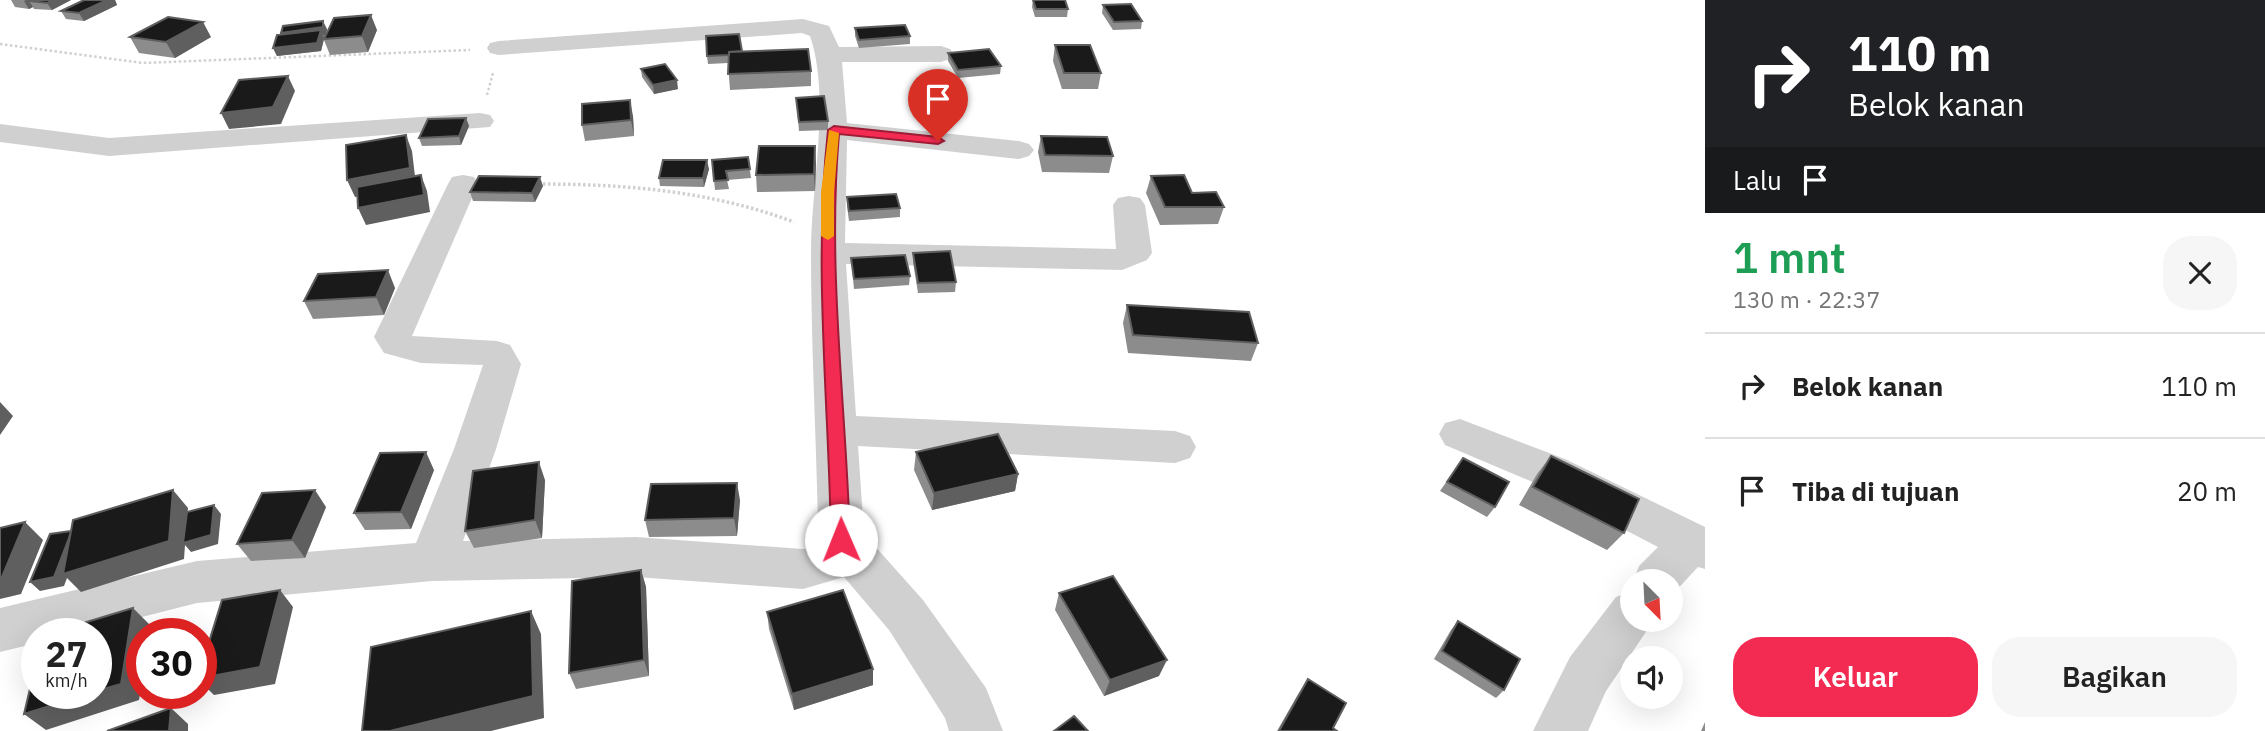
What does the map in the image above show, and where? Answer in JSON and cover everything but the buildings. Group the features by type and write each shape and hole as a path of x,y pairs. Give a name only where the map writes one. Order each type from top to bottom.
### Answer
{"street":[{"path":"0,630 197,582 432,561 636,557 803,569 833,561 839,553 841,540 838,430 830,343 828,242 828,192 834,130 829,55 820,31 803,26 499,48"},
{"path":"829,55 941,54"},
{"path":"0,133 109,147 480,121"},
{"path":"834,130 1019,150"},
{"path":"432,561 474,449 502,363 497,354 482,350 411,350 397,344 393,337 463,184"},
{"path":"828,242 1122,260 1135,253 1129,205"},
{"path":"838,430 1175,447"},
{"path":"1460,434 1550,471 1700,547"},
{"path":"841,540 906,615 967,706 976,731"},
{"path":"1667,569 1683,551 1700,547"},
{"path":"1560,731 1588,674 1620,630"}],"path":[{"path":"0,44 143,63 348,57 499,48 480,121"},
{"path":"531,184 597,185 700,195 751,206 797,223 828,242"}],"slow traffic":[{"path":"828,236 828,192 833,133"}],"route":[{"path":"841,540 828,253 828,192 834,130 938,141"}]}
